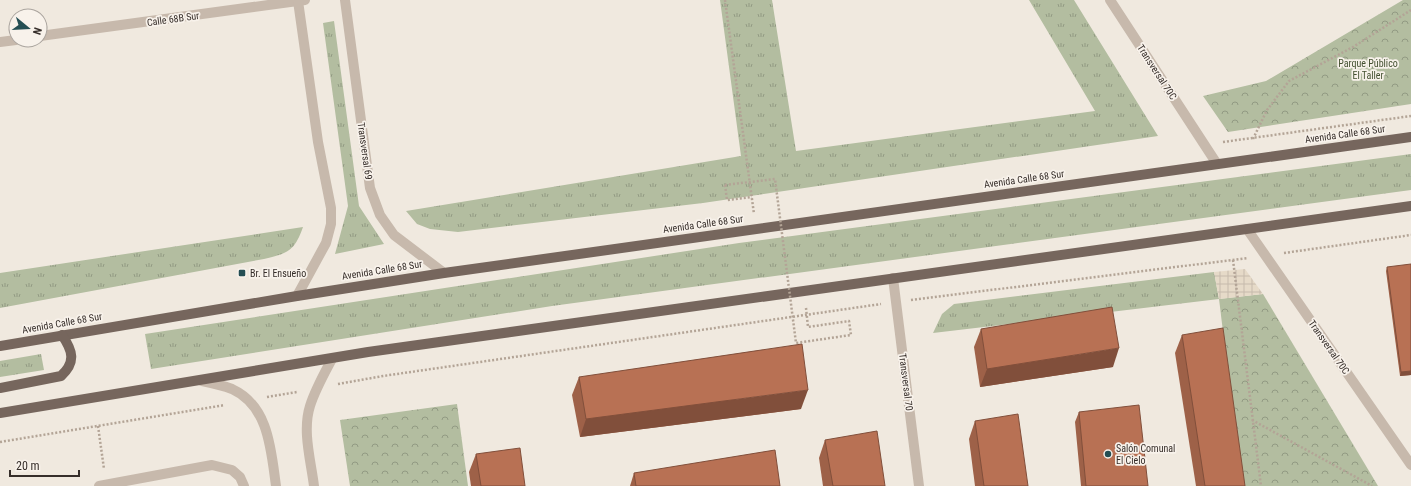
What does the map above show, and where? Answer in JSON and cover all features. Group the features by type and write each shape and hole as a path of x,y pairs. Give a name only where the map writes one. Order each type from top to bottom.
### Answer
{"main road":[{"name":"Avenida Calle 68 Sur","path":"0,346 444,273 1411,137"},
{"path":"0,413 332,359 893,278 1411,206"},
{"path":"0,388 61,376 68,370 72,354 62,335"}],"street":[{"name":"Calle 68B Sur","path":"48,35 302,0"},
{"path":"297,296 326,243 331,224 331,208 318,142 302,0"},
{"name":"Transversal 69","path":"345,0 370,188 380,215 394,235 444,273"},
{"name":"Transversal 70C","path":"1110,0 1217,164"},
{"name":"Transversal 70C","path":"1247,229 1411,465"},
{"name":"Transversal 70","path":"893,278 919,486"},
{"path":"314,486 307,421 317,388 332,359"},
{"path":"202,381 233,390 248,400 264,423 276,486"},
{"path":"103,485 212,465 232,470 240,477 244,486"}],"path":[{"path":"725,0 756,228"},
{"path":"1253,139 1267,110 1289,81 1353,47 1411,10"},
{"path":"1204,144 1253,139 1411,116"},
{"path":"752,197 727,200 725,185 775,178 796,343 851,335 849,321 808,327"},
{"path":"0,442 382,376 896,302 1233,260 1411,235"},
{"path":"1233,260 1261,486"},
{"path":"1252,420 1372,486"},
{"path":"98,426 103,485"}],"green space":[{"path":"720,0 772,0 796,151 1095,111 1029,0 1074,0 1158,136 703,203 458,232 430,229 417,224 406,211 741,156"},
{"name":"Parque Público El Taller","path":"1403,0 1411,0 1411,104 1228,132 1203,96 1266,81"},
{"path":"334,21 359,206 384,244 335,254 348,206 323,23"},
{"path":"1411,154 1411,190 552,306 151,369 145,334 739,243"},
{"path":"303,227 293,247 285,253 272,257 0,308 0,273"},
{"path":"1214,272 1219,299 933,333 942,314 954,304"},
{"path":"1263,294 1378,486 1242,486 1219,299"},
{"path":"41,354 44,370 0,377 0,361"},
{"path":"457,404 468,486 350,486 340,420"}],"shaded area":[{"path":"1245,269 1263,294 1219,299 1214,272"}],"building":[{"path":"1411,264 1411,371 1401,372 1387,267"},
{"path":"1112,307 1119,348 987,369 981,329"},
{"path":"1223,328 1245,486 1205,486 1182,335"},
{"path":"802,344 808,390 586,419 579,377"},
{"name":"Salón Comunal El Cielo","path":"1139,405 1148,486 1086,486 1079,412"},
{"path":"1018,414 1028,486 984,486 975,421"},
{"path":"877,431 885,486 833,486 825,440"},
{"path":"520,448 525,486 481,486 476,454"},
{"path":"775,450 780,486 636,486 634,473"}],"place":[{"name":"Br. El Ensueño","path":"242,273"},
{"name":"Salón Comunal El Cielo","path":"1108,454"}]}
